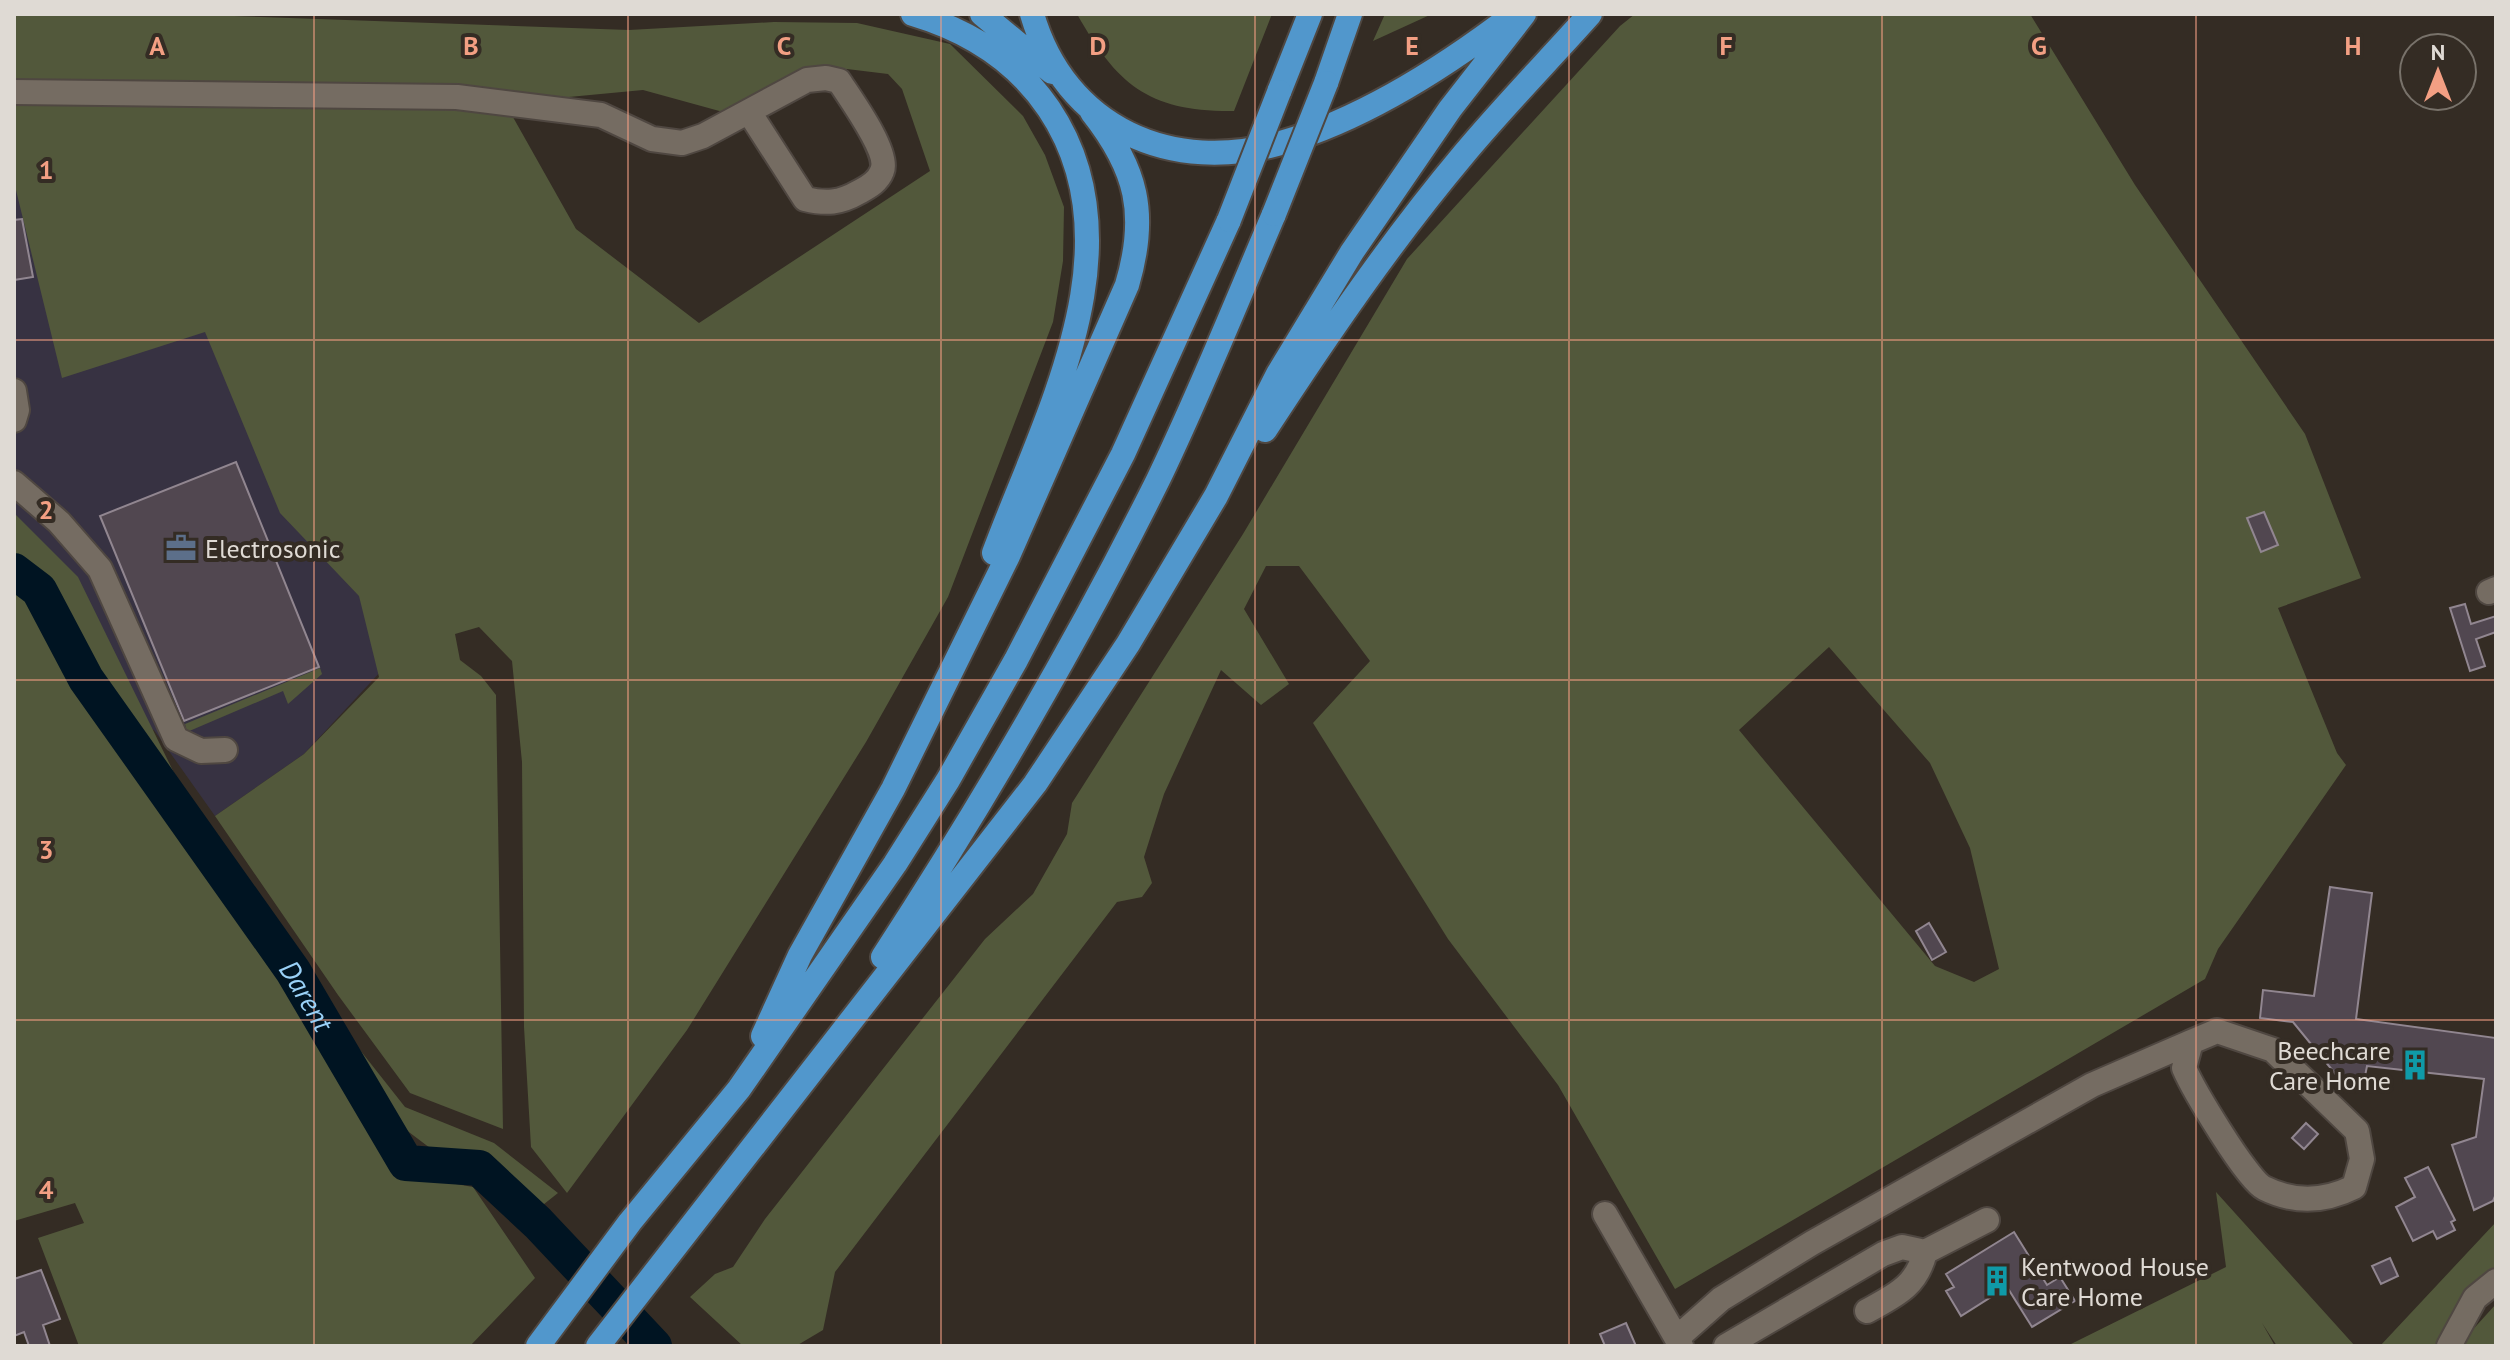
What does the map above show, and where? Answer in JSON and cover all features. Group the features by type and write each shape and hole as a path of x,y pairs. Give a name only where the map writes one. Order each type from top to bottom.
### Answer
{"highway":[{"path":"913,14 995,51 1028,81 1057,121 1074,157 1085,194 1089,229 1074,335 952,667"},
{"path":"739,1089 800,955 893,789 1056,452 1103,345 1134,262 1138,224 1132,179 1116,143 1063,81 982,14"},
{"path":"1032,14 1063,81"},
{"path":"538,1346 630,1222 739,1089 895,864 1008,674 1123,454 1229,220 1310,14"},
{"path":"780,1112 978,810 1043,698 1159,477 1274,214 1350,14"},
{"path":"1092,112 1115,128 1164,146 1232,151 1283,142 1379,100 1460,53 1515,14"},
{"path":"1216,496 1278,374 1352,252 1450,109 1524,14"},
{"path":"598,1346 1035,784 1128,644 1216,496 1349,302 1408,224 1515,95 1590,14"}],"street":[{"path":"14,92 457,97 601,115 652,139 682,143 749,112 807,80 826,78 839,81 877,146 883,170 874,183 843,201 824,203 805,199 749,112"},
{"path":"14,391 17,410 14,420"},
{"path":"14,483 59,522 100,569 176,739 201,751 225,750"},
{"path":"1605,1214 1679,1342 1721,1299 1812,1243 2092,1085 2191,1042 2217,1031 2273,1050 2357,1131 2362,1159 2354,1187 2330,1199 2297,1199 2260,1187 2195,1094 2184,1068 2191,1042"},
{"path":"1726,1346 1883,1254 1902,1247 1925,1252 1987,1220"},
{"path":"1867,1311 1908,1289 1920,1271 1925,1252"},
{"path":"2449,1346 2475,1298 2496,1281"}],"shaded area":[{"path":"14,157 262,263 409,641 304,754 215,816 154,730 14,705"}],"green space":[{"path":"14,14 175,14 629,30 774,22 857,23 950,44 1023,116 1045,155 1064,207 1063,261 1053,322 948,597 866,742 687,1030 567,1193 531,1147 524,1027 522,762 512,661 479,627 455,634 460,660 481,676 496,695 503,1129 410,1093 338,995 215,816 304,754 379,677 359,596 280,513 205,332 62,378 14,182","holes":["847,69 888,74 902,89 930,171 699,323 576,229 505,103 643,90 723,112 792,84"]},
{"path":"1077,14 1272,14 1234,111 1179,106 1139,90 1106,59"},
{"path":"1385,14 1432,14 1373,41"},
{"path":"1635,14 2030,14 2135,185 2305,434 2361,578 2278,608 2337,753 2346,765 2218,949 2205,979 1675,1289 1558,1085 1448,939 1313,723 1370,661 1299,566 1266,566 1244,609 1289,684 1261,705 1221,670 1164,794 1144,857 1152,883 1142,897 1117,902 835,1272 823,1330 796,1346 743,1346 690,1297 715,1274 733,1267 765,1219 985,939 1033,894 1067,834 1072,803 1243,534 1407,259 1620,26","holes":["1829,647 1930,763 1970,848 1999,969 1974,982 1935,966 1739,730"]},
{"path":"14,513 78,577 201,828 329,1049 340,1078 394,1173 473,1187 535,1278 470,1346 79,1346 38,1238 84,1223 75,1203 14,1221"},
{"path":"320,668 322,674 288,704 283,691 187,732 185,724"},
{"path":"345,1031 405,1107 494,1143 558,1193 534,1212 486,1162 434,1151 389,1117 343,1043"},
{"path":"2216,1192 2355,1346 2277,1346 2262,1323 2275,1346 2067,1346 2226,1267"},
{"path":"2496,1222 2496,1265 2445,1346 2380,1346"},
{"path":"2496,1304 2496,1346 2463,1346 2467,1336"}],"building":[{"path":"22,219 33,277 14,280 14,220"},
{"path":"236,462 319,667 184,721 100,516"},
{"path":"2264,512 2278,545 2261,552 2247,518"},
{"path":"2465,604 2471,624 2496,616 2496,632 2476,639 2485,666 2470,671 2450,608"},
{"name":"Beechcare Care Home","path":"2330,887 2372,893 2356,1019 2496,1038 2496,1194 2493,1201 2474,1210 2452,1145 2476,1137 2484,1079 2367,1066 2365,1076 2355,1083 2342,1082 2293,1022 2260,1018 2263,990 2314,996"},
{"path":"1929,923 1946,952 1932,960 1916,931"},
{"path":"2306,1123 2318,1134 2304,1149 2292,1138"},
{"path":"2428,1167 2455,1220 2451,1222 2455,1230 2437,1239 2433,1231 2413,1241 2396,1207 2415,1197 2405,1178"},
{"name":"Kentwood House Care Home","path":"2014,1232 2047,1285 2060,1277 2075,1301 2032,1327 2007,1287 1961,1316 1946,1291 1954,1287 1946,1274"},
{"path":"2390,1258 2398,1276 2381,1284 2372,1266"},
{"path":"41,1270 60,1319 43,1325 50,1346 29,1346 24,1332 14,1336 14,1279"},
{"path":"1626,1323 1636,1346 1605,1346 1600,1334"}],"waterway":[{"name":"Darent","path":"14,571 39,590 86,679 293,971 406,1163 479,1168 538,1223 654,1346"}],"place":[{"name":"Electrosonic","path":"181,548"},
{"name":"Beechcare Care Home","path":"2415,1065"},
{"name":"Kentwood House Care Home","path":"1997,1281"}]}
